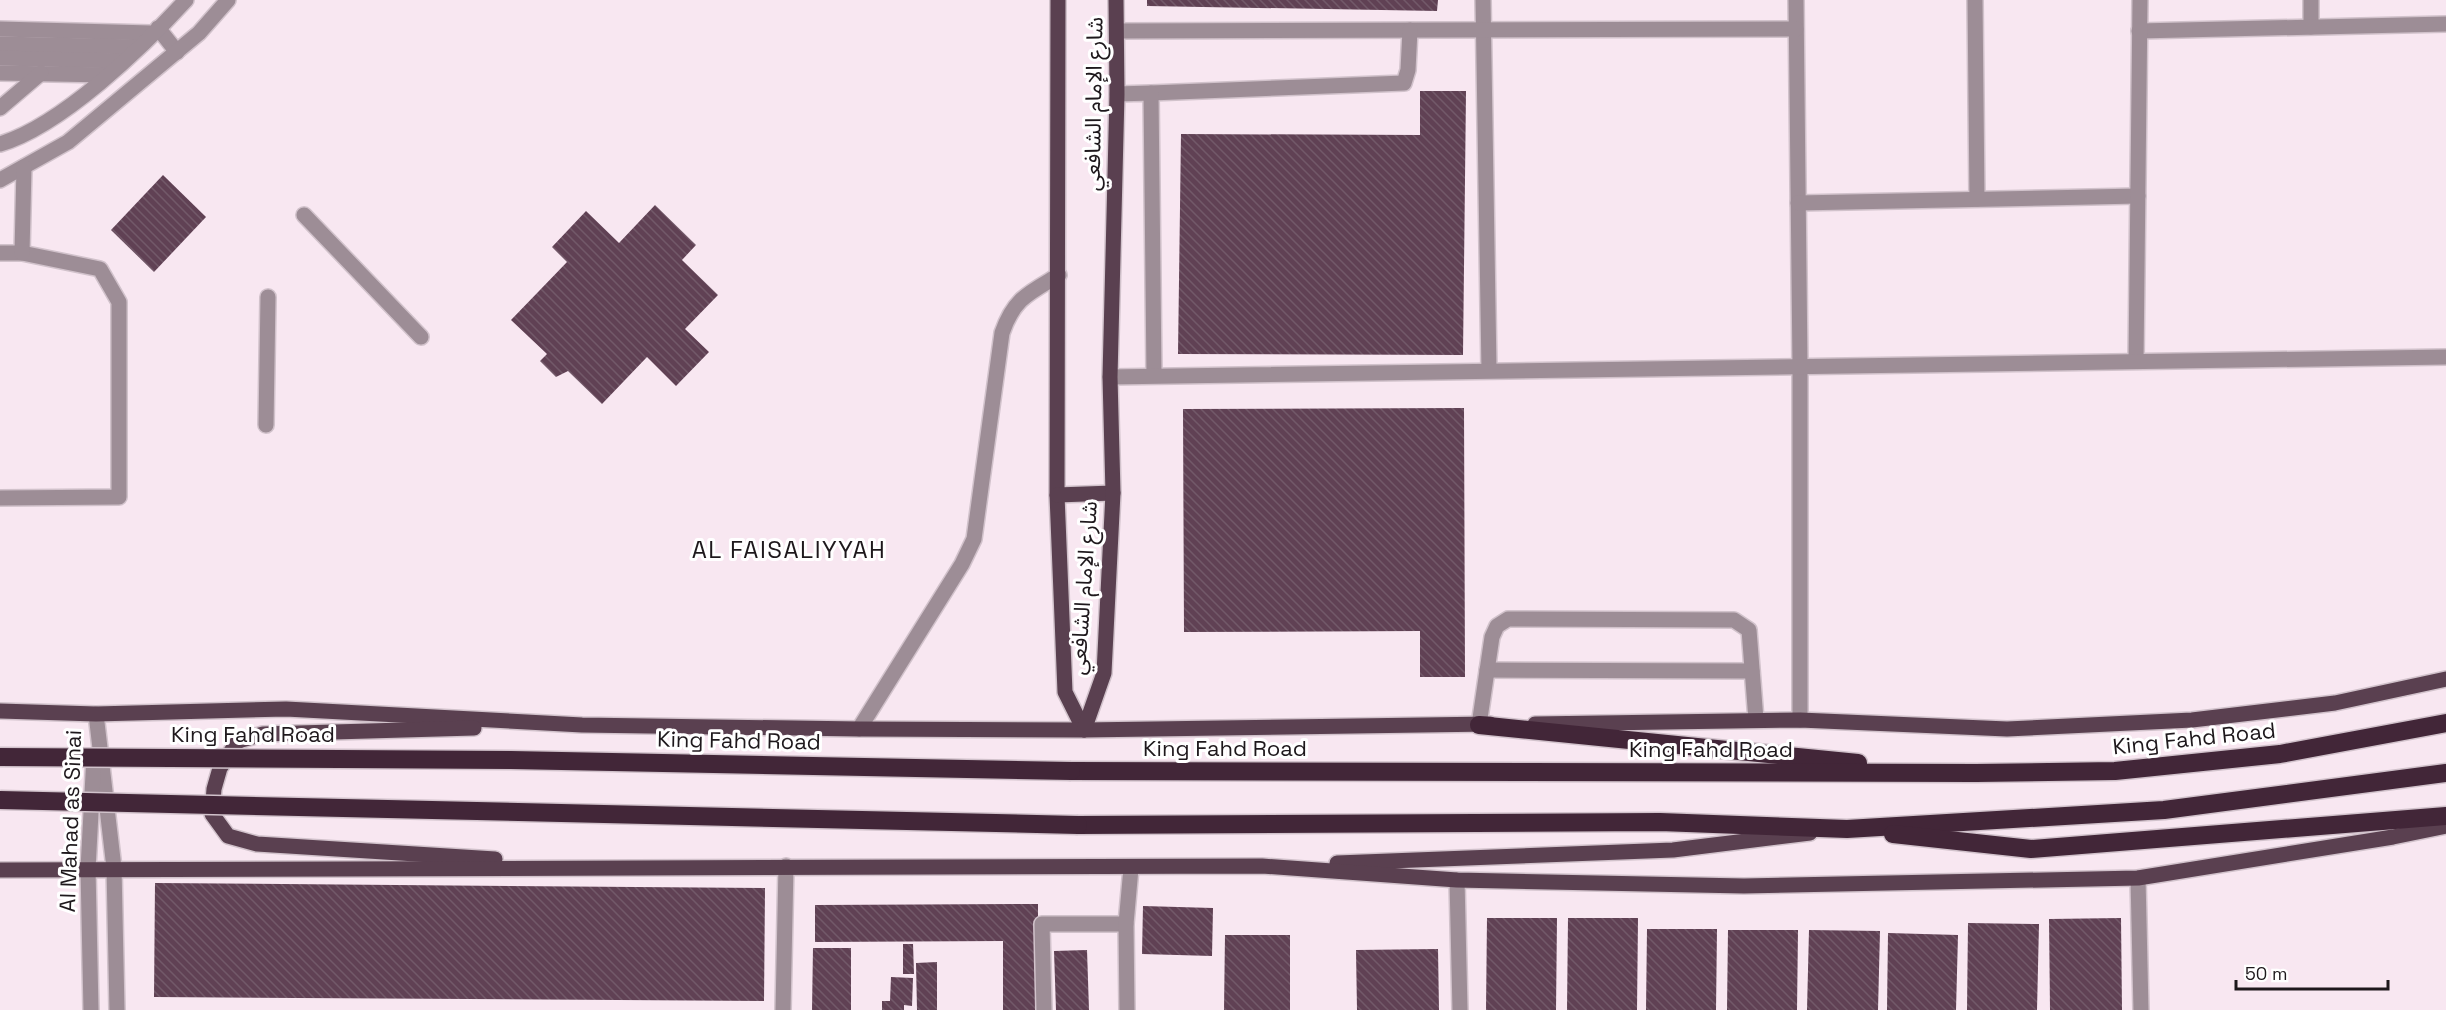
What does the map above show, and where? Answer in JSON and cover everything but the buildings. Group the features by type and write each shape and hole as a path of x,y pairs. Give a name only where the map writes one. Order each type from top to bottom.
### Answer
{"highway":[{"name":"King Fahd Road","path":"0,757 511,760 1071,771 1976,773 2115,771 2280,754 2446,723"},
{"path":"1479,724 1976,773"},
{"path":"1847,829 2164,810 2446,773"},
{"path":"0,800 1078,825 1660,822 1847,829 2031,849 2446,816"}],"main road":[{"name":"شارع الإمام الشافعي","path":"1058,0 1057,495 1065,692 1084,730"},
{"name":"شارع الإمام الشافعي","path":"1084,730 1104,673 1113,493 1110,377 1117,94 1116,0"},
{"path":"1057,495 1113,493"},
{"path":"0,711 96,714 286,709 582,725 859,729 1084,730 1800,720 2007,729 2192,720 2335,703 2446,679"},
{"path":"582,725 263,734 238,741 220,768 214,789 213,814 228,836 257,844 642,868"},
{"path":"1262,866 1457,880 1744,886 2138,879 2393,837 2446,826"},
{"path":"0,870 1262,866 1673,850 1847,829"}],"street":[{"path":"0,144 47,121 90,91 186,0"},
{"path":"0,180 68,142 199,33 228,0"},
{"path":"1483,0 1489,370"},
{"path":"1796,0 1800,366 1800,720"},
{"path":"1975,0 1977,199"},
{"path":"2136,361 2140,0"},
{"path":"2311,0 2311,27"},
{"path":"2139,31 2446,24"},
{"path":"0,29 154,31 177,52"},
{"path":"1117,31 1796,29"},
{"path":"1117,94 1404,83 1408,70 1410,30"},
{"path":"0,44 137,47"},
{"path":"0,58 122,61"},
{"path":"0,72 108,75"},
{"path":"0,108 41,74"},
{"path":"1151,93 1154,375"},
{"path":"22,253 24,166"},
{"path":"1798,203 2138,196"},
{"path":"304,215 421,337"},
{"path":"0,253 22,253 100,270 119,302 119,497 0,498"},
{"path":"859,729 962,564 974,539 1002,333 1008,314 1018,300 1059,275"},
{"path":"266,425 268,297"},
{"path":"1110,377 2446,357"},
{"path":"1479,724 1492,637 1497,626 1508,619 1734,620 1749,630 1755,720"},
{"path":"1487,670 1752,671"},
{"name":"Al Mahad as Sinai","path":"96,714 114,868 117,1010"},
{"name":"Al Mahad as Sinai","path":"91,1010 88,869 96,714"},
{"path":"783,1010 786,866"},
{"path":"1127,1010 1126,924 1131,868"},
{"path":"2138,879 2141,1010"},
{"path":"1457,880 1460,1010"},
{"path":"1044,1010 1042,924 1126,924"}],"district":[{"name":"AL FAISALIYYAH","path":"789,549"}]}
